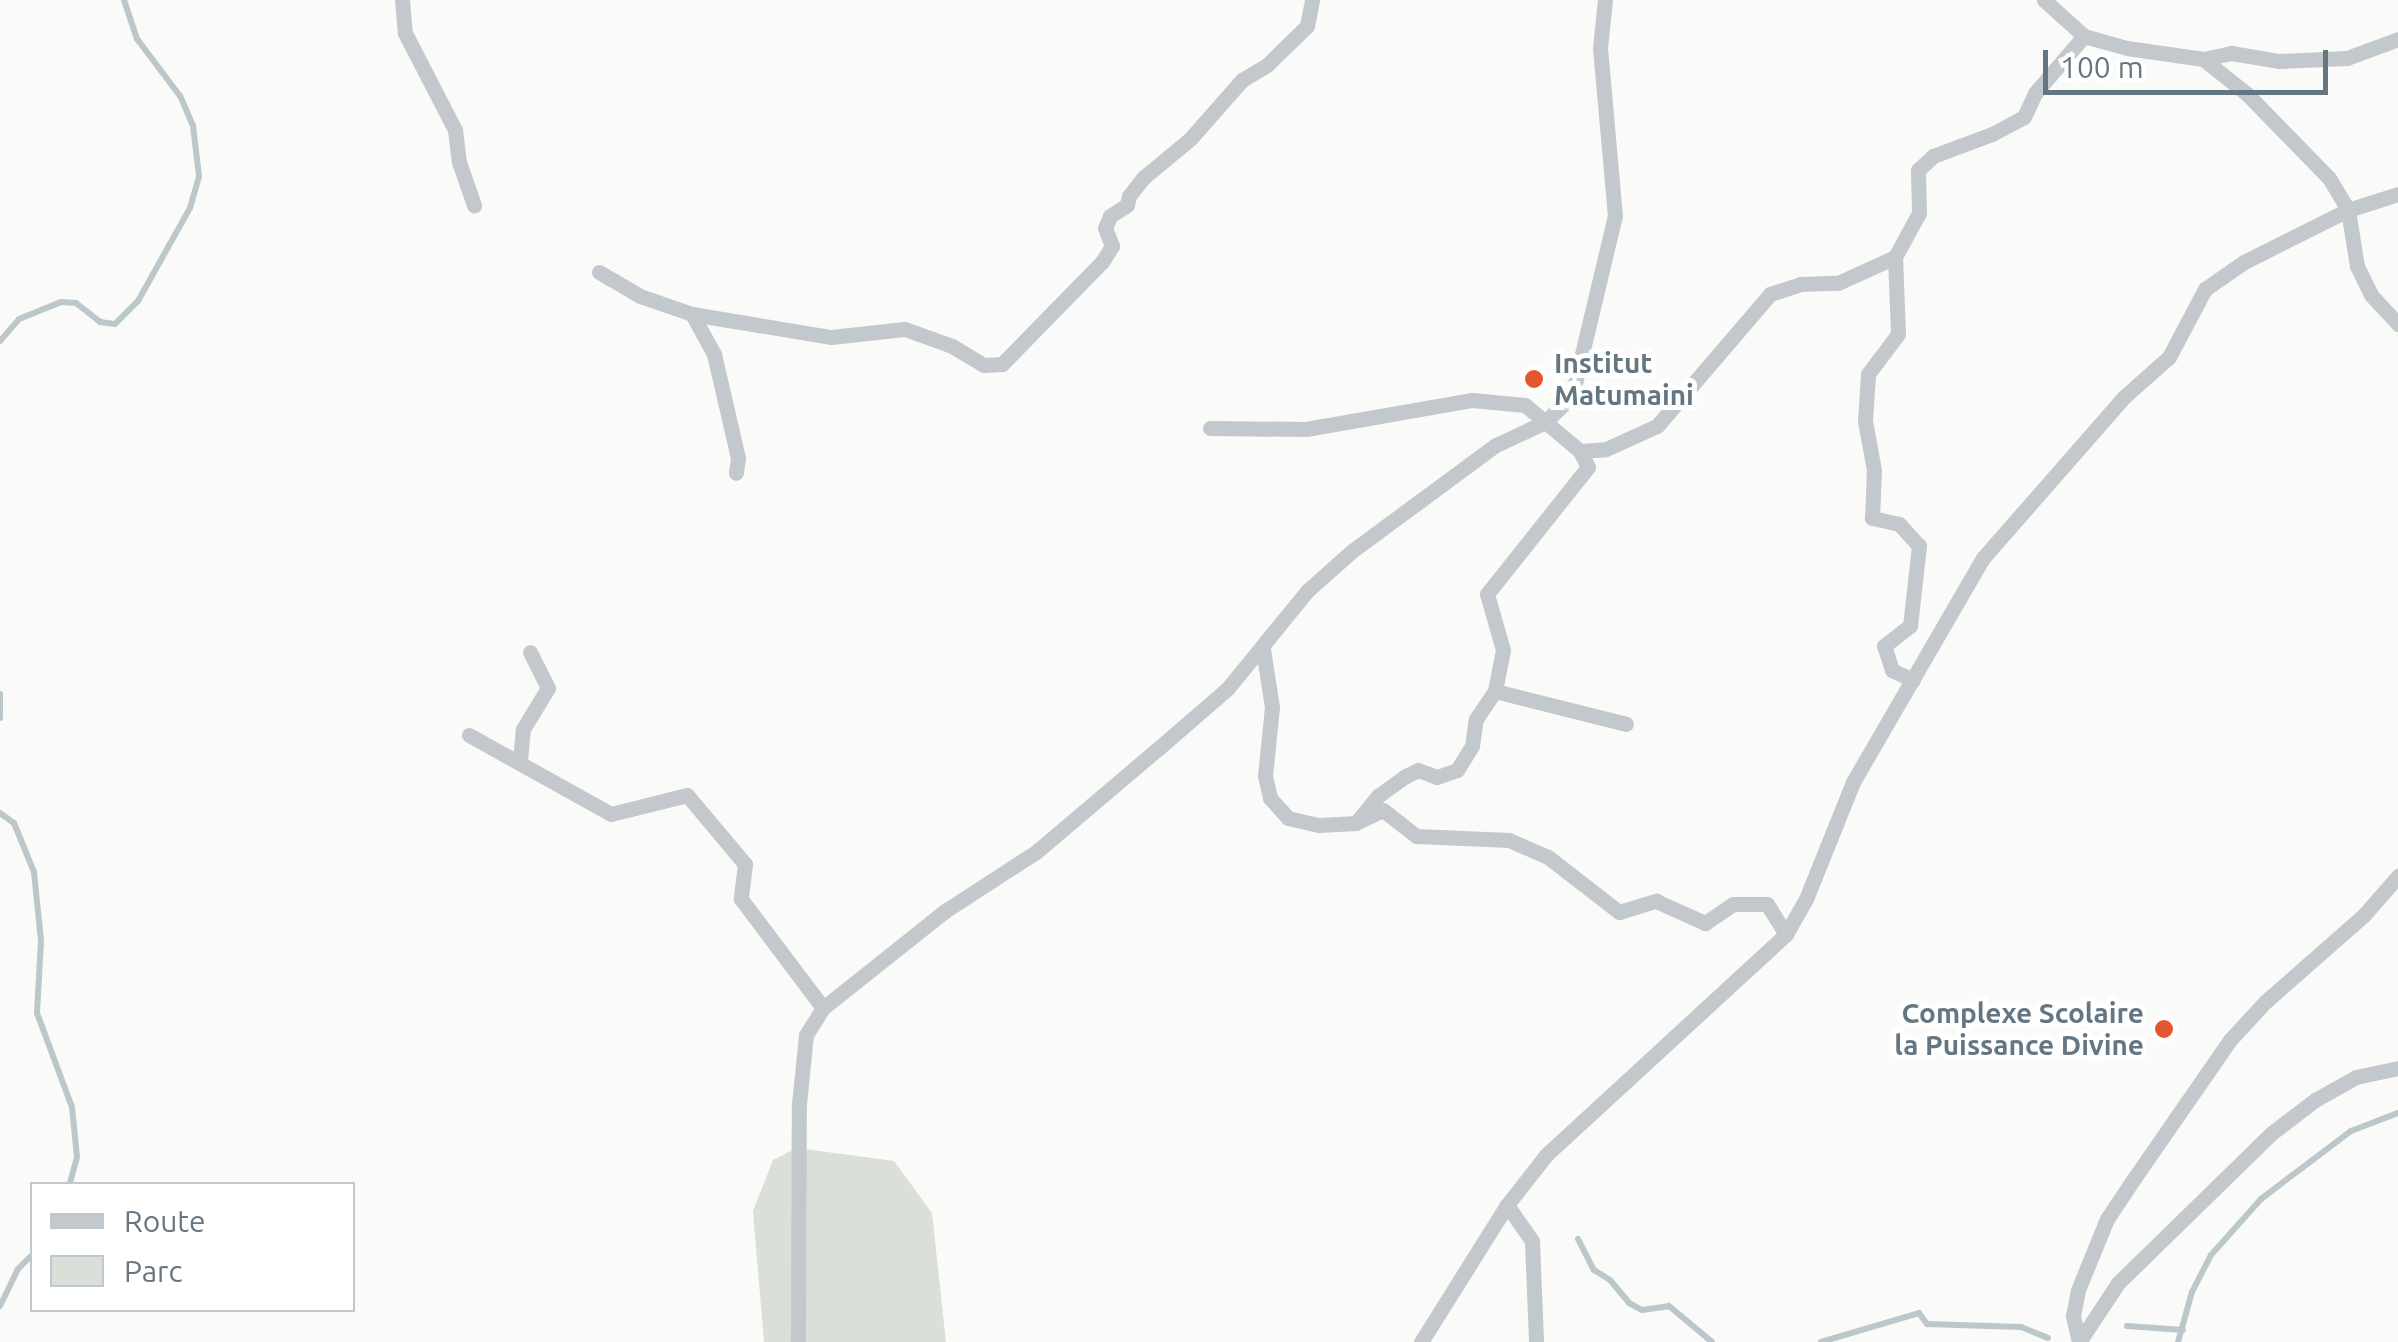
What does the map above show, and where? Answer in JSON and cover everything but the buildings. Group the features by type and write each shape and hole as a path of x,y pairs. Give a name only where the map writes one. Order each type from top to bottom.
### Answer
{"street":[{"path":"402,0 406,33 455,130 459,162 474,204"},
{"path":"599,272 640,296 692,314 831,336 905,330 952,346 984,365 1002,364 1102,262 1112,246 1105,228 1110,216 1128,206 1128,196 1143,178 1190,138 1242,80 1267,64 1307,26 1312,0"},
{"path":"798,1342 799,1104 806,1035 823,1008 946,911 1036,852 1228,688 1308,591 1352,551 1496,445 1545,422 1572,396 1615,216 1600,48 1605,0"},
{"path":"2044,0 2084,36 2127,48 2203,59 2231,53 2279,61 2348,58 2398,40"},
{"path":"1913,680 1892,670 1884,646 1910,626 1919,546 1899,524 1872,518 1874,470 1865,421 1868,374 1898,334 1895,257 1919,213 1918,170 1933,156 1992,134 2024,117 2062,57 2084,36"},
{"path":"2203,59 2301,146 2329,178 2348,210 2357,266 2371,295 2398,324"},
{"path":"1422,1342 1508,1205 1561,1138 1786,934 1806,899 1854,782 1984,558 2124,397 2169,356 2205,289 2244,262 2348,210 2398,194"},
{"path":"1580,451 1618,446 1657,426 1770,294 1800,284 1838,283 1895,257"},
{"path":"692,314 714,354 738,458 736,472"},
{"path":"1210,428 1306,429 1472,400 1525,405 1580,451 1588,467 1487,594 1502,650 1495,691 1476,719 1472,746 1456,770 1437,777 1418,770 1406,776 1378,796 1356,822"},
{"path":"1264,649 1272,707 1265,776 1270,798 1288,818 1320,825 1356,822 1383,810 1416,836 1509,840 1548,857 1619,912 1656,900 1704,923 1733,904 1767,904 1786,934"},
{"path":"520,761 524,729 548,688 530,652"},
{"path":"1495,691 1626,724"},
{"path":"469,735 611,814 687,795 745,864 741,899 823,1008"},
{"path":"2398,876 2364,915 2264,1002 2230,1040 2132,1180 2107,1219 2078,1290 2074,1316 2079,1342 2118,1283 2273,1132 2314,1100 2356,1077 2398,1068"},
{"path":"1508,1205 1532,1241 1536,1342"}],"green space":[{"path":"797,1148 894,1161 932,1213 946,1342 764,1342 753,1211 773,1160"}],"waterway":[{"path":"0,341 19,319 61,302 76,303 100,322 115,324 138,301 190,208 199,176 193,126 180,96 137,39 124,0"},
{"path":"0,694 0,718"},
{"path":"0,813 14,823 34,872 41,941 37,1013 72,1107 77,1157 71,1182"},
{"path":"2178,1342 2192,1292 2211,1255 2261,1199 2351,1131 2398,1113"},
{"path":"1578,1239 1594,1270 1610,1280 1629,1303 1642,1310 1669,1306 1712,1342"},
{"path":"0,1306 18,1269 30,1257"},
{"path":"1821,1342 1919,1313 1927,1324 2021,1327 2048,1338"},
{"path":"2127,1326 2183,1330"}],"place":[{"name":"Institut Matumaini","path":"1534,379"},
{"name":"Complexe Scolaire la Puissance Divine","path":"2164,1029"}]}
